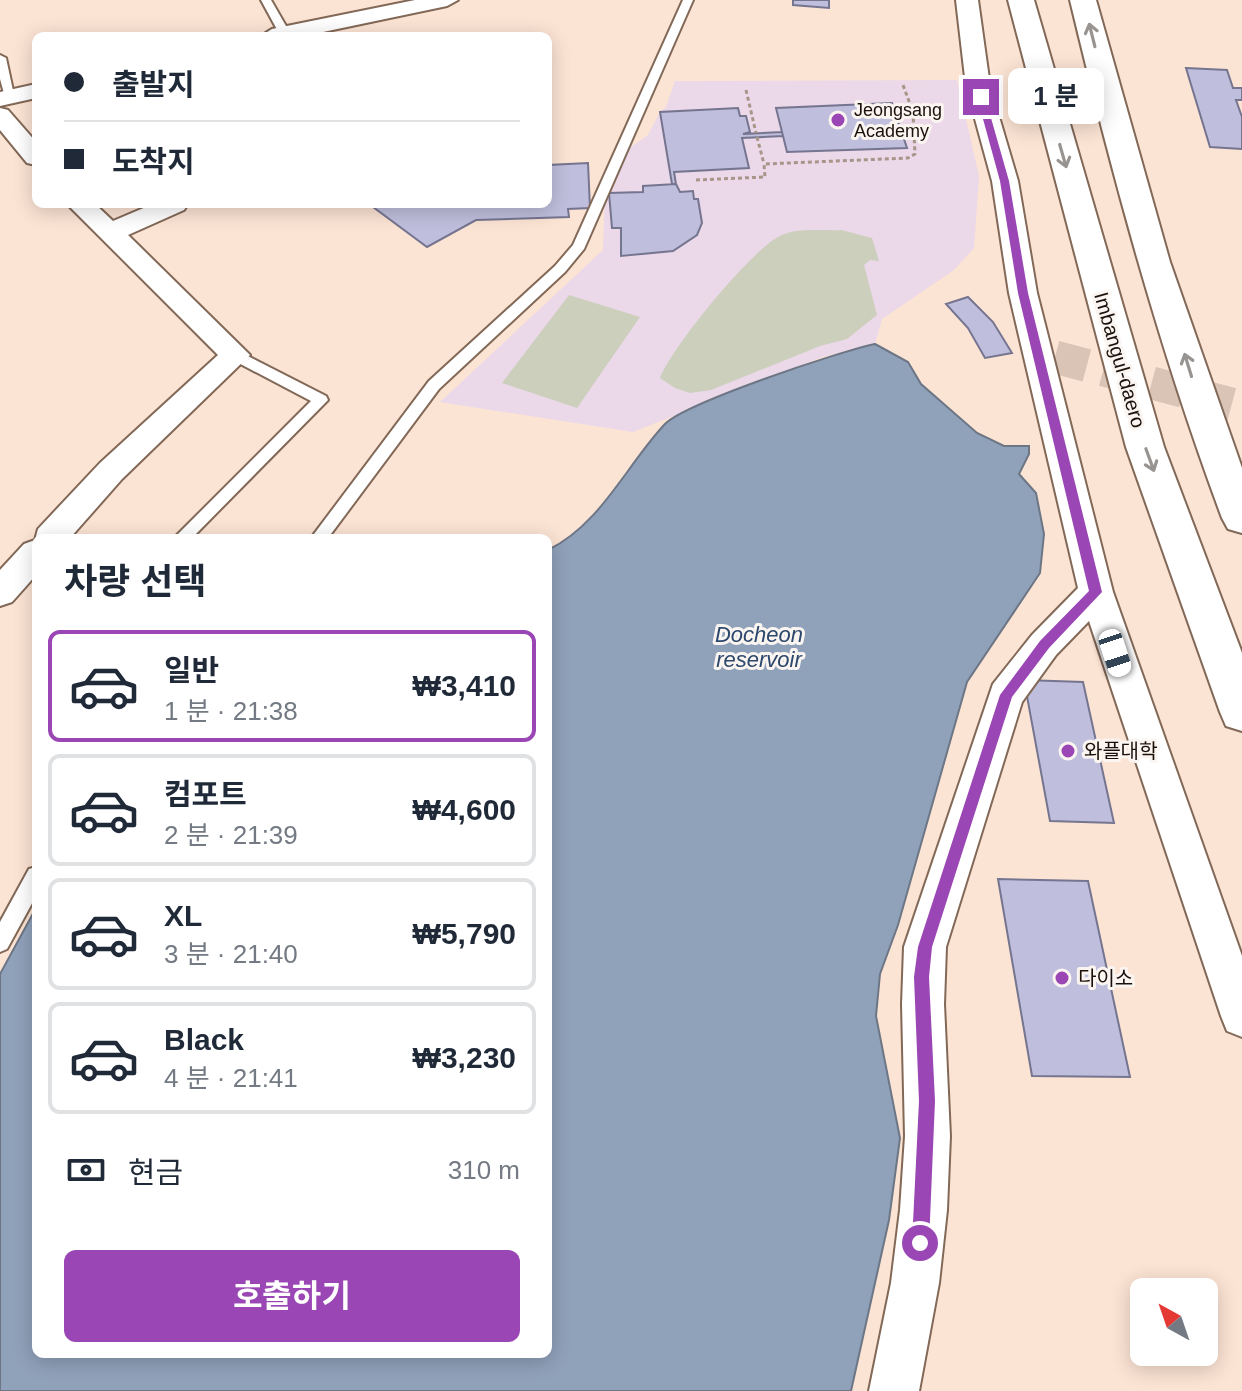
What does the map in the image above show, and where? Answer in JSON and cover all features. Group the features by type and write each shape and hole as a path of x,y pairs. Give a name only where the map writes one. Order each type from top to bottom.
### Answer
{"main road":[{"name":"Imbangul-daero","path":"1021,0 1145,447 1242,712"},
{"path":"1083,0 1126,168 1216,453 1242,518"}],"street":[{"path":"292,32 447,0"},
{"path":"967,0 978,86 1005,181 1023,293 1047,357 1096,592 1242,1016"},
{"path":"32,93 4,104 32,151"},
{"path":"54,534 111,471 236,355 85,208"},
{"path":"112,232 166,208"},
{"path":"0,592 32,557"},
{"path":"894,1391 920,1243 925,1193 927,1101 921,977 925,947 1006,695 1044,645 1096,592"}],"lane":[{"path":"266,0 277,32"},
{"path":"322,534 434,385 560,269 579,246 688,0"},
{"path":"0,58 4,104"},
{"path":"186,534 321,400 236,355"},
{"path":"0,942 32,883"}],"path":[{"path":"764,164 908,158 915,154 913,112 903,85"},
{"path":"696,180 765,177 746,90"}],"shaded area":[{"path":"957,80 979,176 974,248 954,270 882,319 875,344 822,357 633,432 440,402 603,250 605,191 628,149 648,135 666,107 675,81"}],"green space":[{"path":"841,230 872,238 879,261 870,260 864,265 877,315 847,339 820,346 711,390 690,393 660,378 680,345 714,301 767,245 794,231"},
{"path":"569,295 640,317 577,408 502,383"}],"water":[{"name":"Docheon reservoir","path":"875,344 908,362 921,384 977,433 1004,446 1029,446 1029,454 1019,474 1036,493 1044,534 1040,573 967,682 898,925 880,974 876,1016 900,1138 889,1220 851,1391 0,1391 0,974 32,915 32,1358 552,1358 552,548 583,526 650,441 677,416 764,379"}],"building":[{"path":"793,0 829,0 829,8 793,5"},
{"path":"1186,68 1227,70 1233,88 1242,88 1242,100 1236,100 1242,117 1242,149 1210,147"},
{"name":"Jeongsang Academy","path":"892,103 907,148 787,152 776,108"},
{"path":"738,108 740,116 746,116 750,132 743,134 782,132 783,136 742,138 749,168 674,172 676,184 672,184 660,112"},
{"path":"588,163 590,208 568,209 569,217 476,220 427,247 374,208 552,208 552,165"},
{"path":"676,184 680,192 693,191 694,199 698,199 702,223 697,235 673,251 621,256 621,228 612,228 609,193 643,192 643,186"},
{"path":"968,297 993,322 1012,353 985,358 968,328 946,304"},
{"name":"와플대학","path":"1024,680 1083,682 1114,823 1050,821"},
{"name":"다이소","path":"998,879 1088,881 1130,1077 1032,1076"}],"tunnel":[{"path":"1055,357 1242,407"}],"place":[{"name":"Jeongsang Academy","path":"838,120"},
{"name":"와플대학","path":"1068,751"},
{"name":"다이소","path":"1062,978"}],"route":[{"path":"920,1243 925,1193 927,1101 921,977 925,947 1006,695 1044,645 1096,592 1023,293 1005,181 981,97"}]}
